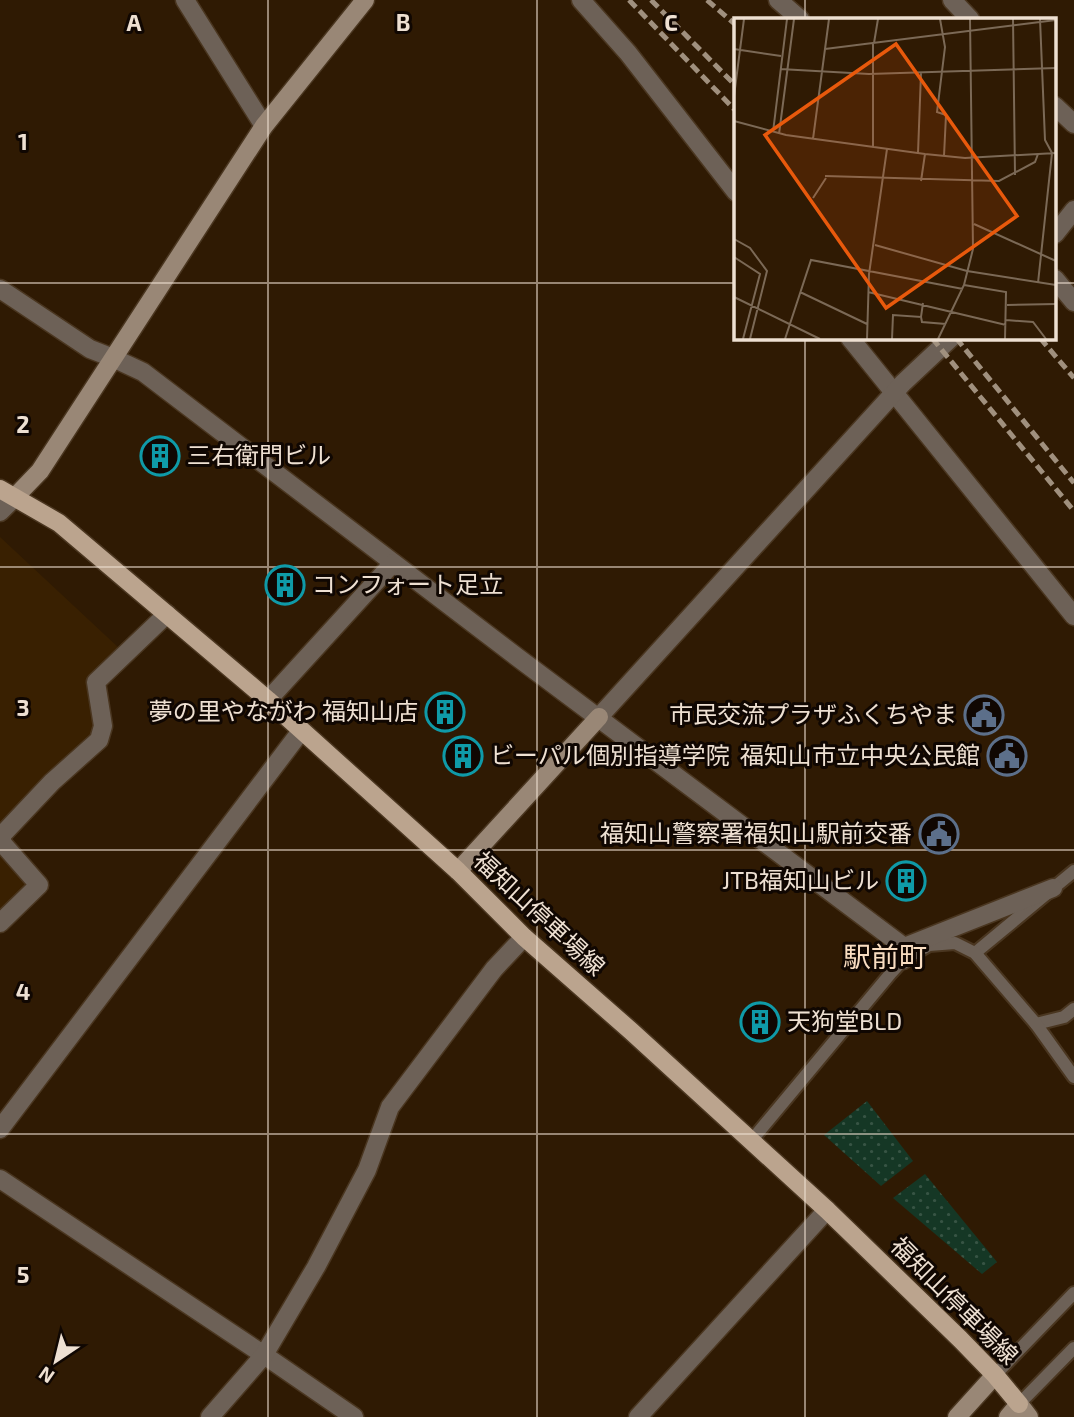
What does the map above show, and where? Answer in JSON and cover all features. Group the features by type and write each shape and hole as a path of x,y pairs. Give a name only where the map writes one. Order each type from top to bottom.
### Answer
{"main road":[{"name":"福知山停車場線","path":"8,493 59,523 268,700 458,871 524,937 827,1210 995,1375 1019,1413"}],"street":[{"path":"185,0 264,126"},
{"path":"0,512 8,493 40,471 264,126 365,0"},
{"path":"581,0 628,53 734,189"},
{"path":"778,0 799,18"},
{"path":"952,0 969,18"},
{"path":"1056,107 1074,124"},
{"path":"1056,233 1074,210"},
{"path":"1056,280 1074,302"},
{"path":"0,289 90,349 143,372 598,717 903,954 1053,888"},
{"path":"852,340 1074,616"},
{"path":"458,871 894,394 949,340"},
{"path":"268,700 393,563"},
{"path":"0,923 39,885 3,844 1,836 52,782 99,740 103,726 96,682 167,614"},
{"path":"0,1129 301,731"},
{"path":"210,1417 264,1355 316,1267 366,1170 390,1107 494,969 524,937"},
{"path":"0,1179 354,1417"},
{"path":"638,1417 827,1210"},
{"path":"957,1417 995,1375"}],"lane":[{"path":"975,953 1074,871"},
{"path":"751,1141 903,954 929,945 955,943 975,953 1036,1024 1074,1077"},
{"path":"1036,1024 1064,1017 1074,1009"},
{"path":"995,1375 1074,1293"},
{"path":"1019,1413 1074,1348"}],"shaded area":[{"path":"0,537 120,649 88,681 96,727 92,740 0,830"},
{"path":"0,848 33,884 0,917"}],"green space":[{"path":"867,1101 913,1161 881,1186 824,1135"},
{"path":"925,1174 997,1262 982,1274 893,1198"}],"railway":[{"path":"629,0 734,109"},
{"path":"651,0 734,84"},
{"path":"707,0 734,23"},
{"path":"934,340 1074,511"},
{"path":"958,340 1074,483"},
{"path":"1042,340 1074,378"}],"place":[{"name":"三右衛門ビル","path":"160,456"},
{"name":"コンフォート足立","path":"285,585"},
{"name":"夢の里やながわ 福知山店","path":"445,712"},
{"name":"市民交流プラザふくちやま","path":"984,715"},
{"name":"ビーパル個別指導学院","path":"463,756"},
{"name":"福知山市立中央公民館","path":"1007,756"},
{"name":"福知山警察署福知山駅前交番","path":"939,834"},
{"name":"JTB福知山ビル","path":"906,881"},
{"name":"天狗堂BLD","path":"760,1022"}],"district":[{"name":"駅前町","path":"885,957"}]}
